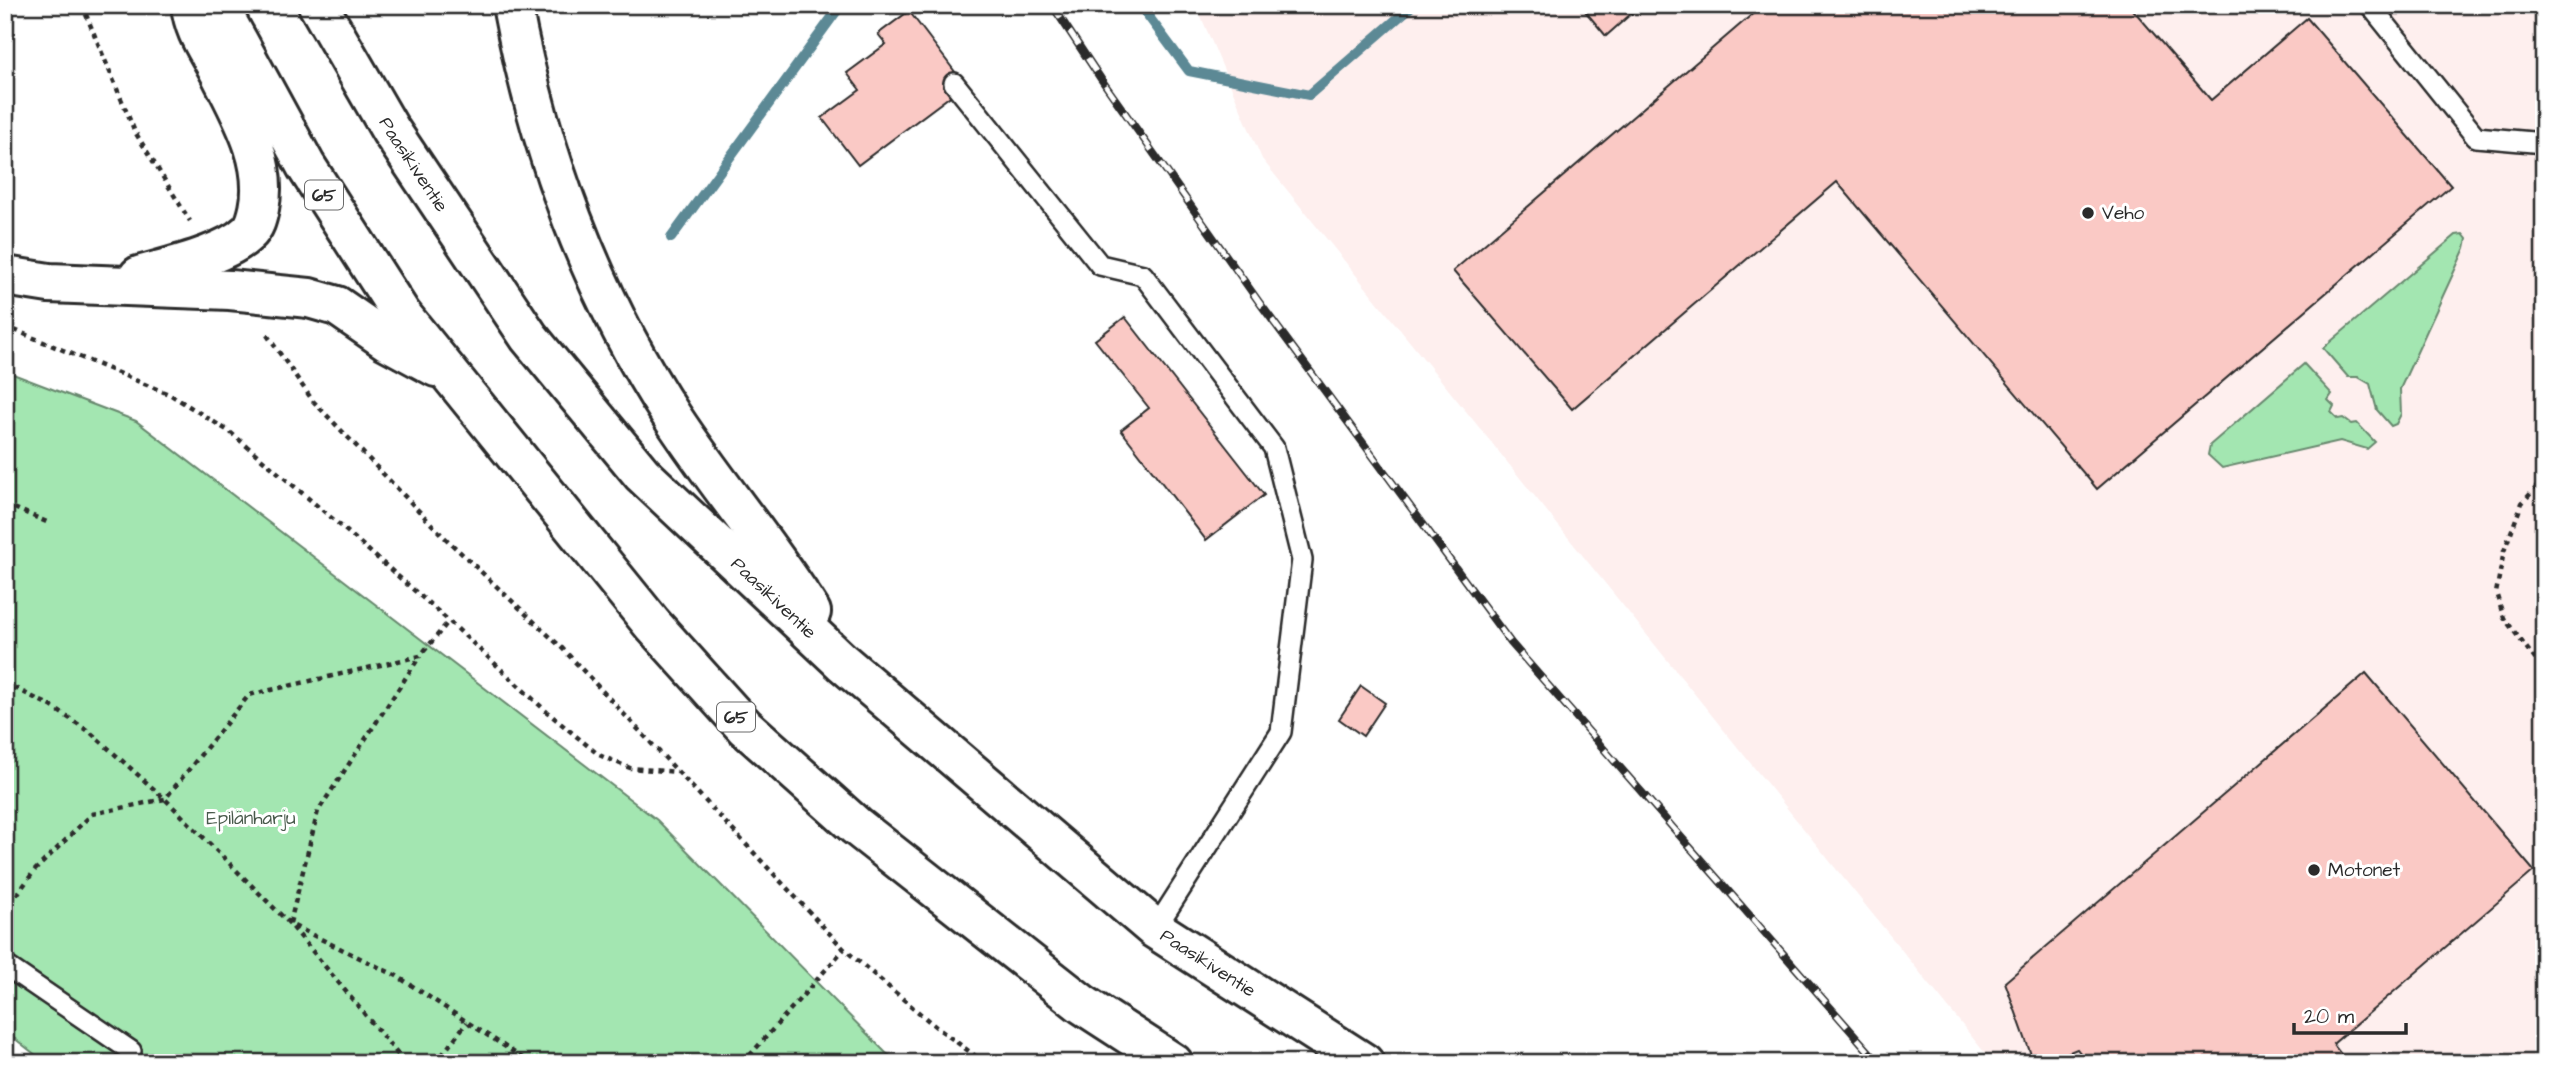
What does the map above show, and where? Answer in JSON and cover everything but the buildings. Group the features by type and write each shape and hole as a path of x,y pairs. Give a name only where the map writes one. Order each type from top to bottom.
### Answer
{"highway":[{"path":"104,286 198,259 238,241 248,234 257,217 261,192 259,163 242,118 194,27 191,5"},
{"name":"65","path":"218,5 306,166 401,314 652,624 745,727 867,835 1083,1004 1173,1063"},
{"name":"Paasikiventie","path":"318,5 391,131 529,337 642,474 842,662 1155,929 1364,1063"},
{"path":"512,5 549,153 579,237 602,289 673,418 792,581 842,662"},
{"path":"5,276 49,283 230,289 309,298 337,306 386,340 447,373"}],"lane":[{"path":"2370,5 2476,137 2544,143"},
{"path":"954,83 1100,265 1143,275 1274,448 1302,560 1281,732 1155,929"},
{"path":"5,965 131,1051"}],"path":[{"path":"82,5 135,132 191,222"},
{"path":"5,326 171,395 230,432 334,520 547,712 599,755 630,768 677,772"},
{"path":"267,335 313,401 443,536 562,648 844,950 936,1027 985,1063"},
{"path":"2544,479 2522,503 2504,551 2496,593 2504,618 2544,671"},
{"path":"5,504 49,523"},
{"path":"290,924 318,811 420,656 449,621"},
{"path":"5,912 35,870 92,814 165,799 249,695 420,656"},
{"path":"5,683 51,706 90,732 165,799 290,924 405,1063"},
{"path":"290,924 397,976 530,1063"},
{"path":"743,1063 844,950"},
{"path":"436,1063 467,1022"}],"shaded area":[{"path":"1196,5 2544,5 2544,1063 1993,1063 1262,159"}],"green space":[{"path":"2463,234 2467,239 2465,248 2400,389 2401,414 2396,424 2391,426 2377,410 2370,384 2358,377 2348,377 2323,348 2456,235"},
{"path":"2304,364 2332,394 2328,400 2334,406 2331,412 2338,419 2343,418 2351,424 2357,423 2375,442 2367,449 2340,441 2222,468 2208,455 2210,445"},
{"name":"Epilänharju","path":"5,371 136,421 657,820 886,1053 901,1063 46,1063 5,1031"}],"waterway":[{"path":"671,238 841,5"},
{"path":"1140,5 1189,71 1309,95 1413,5"}],"railway":[{"path":"1052,5 1101,79 1259,302 1511,643 1879,1063"}],"place":[{"name":"Veho","path":"2088,213"},
{"name":"Motonet","path":"2314,870"}]}
